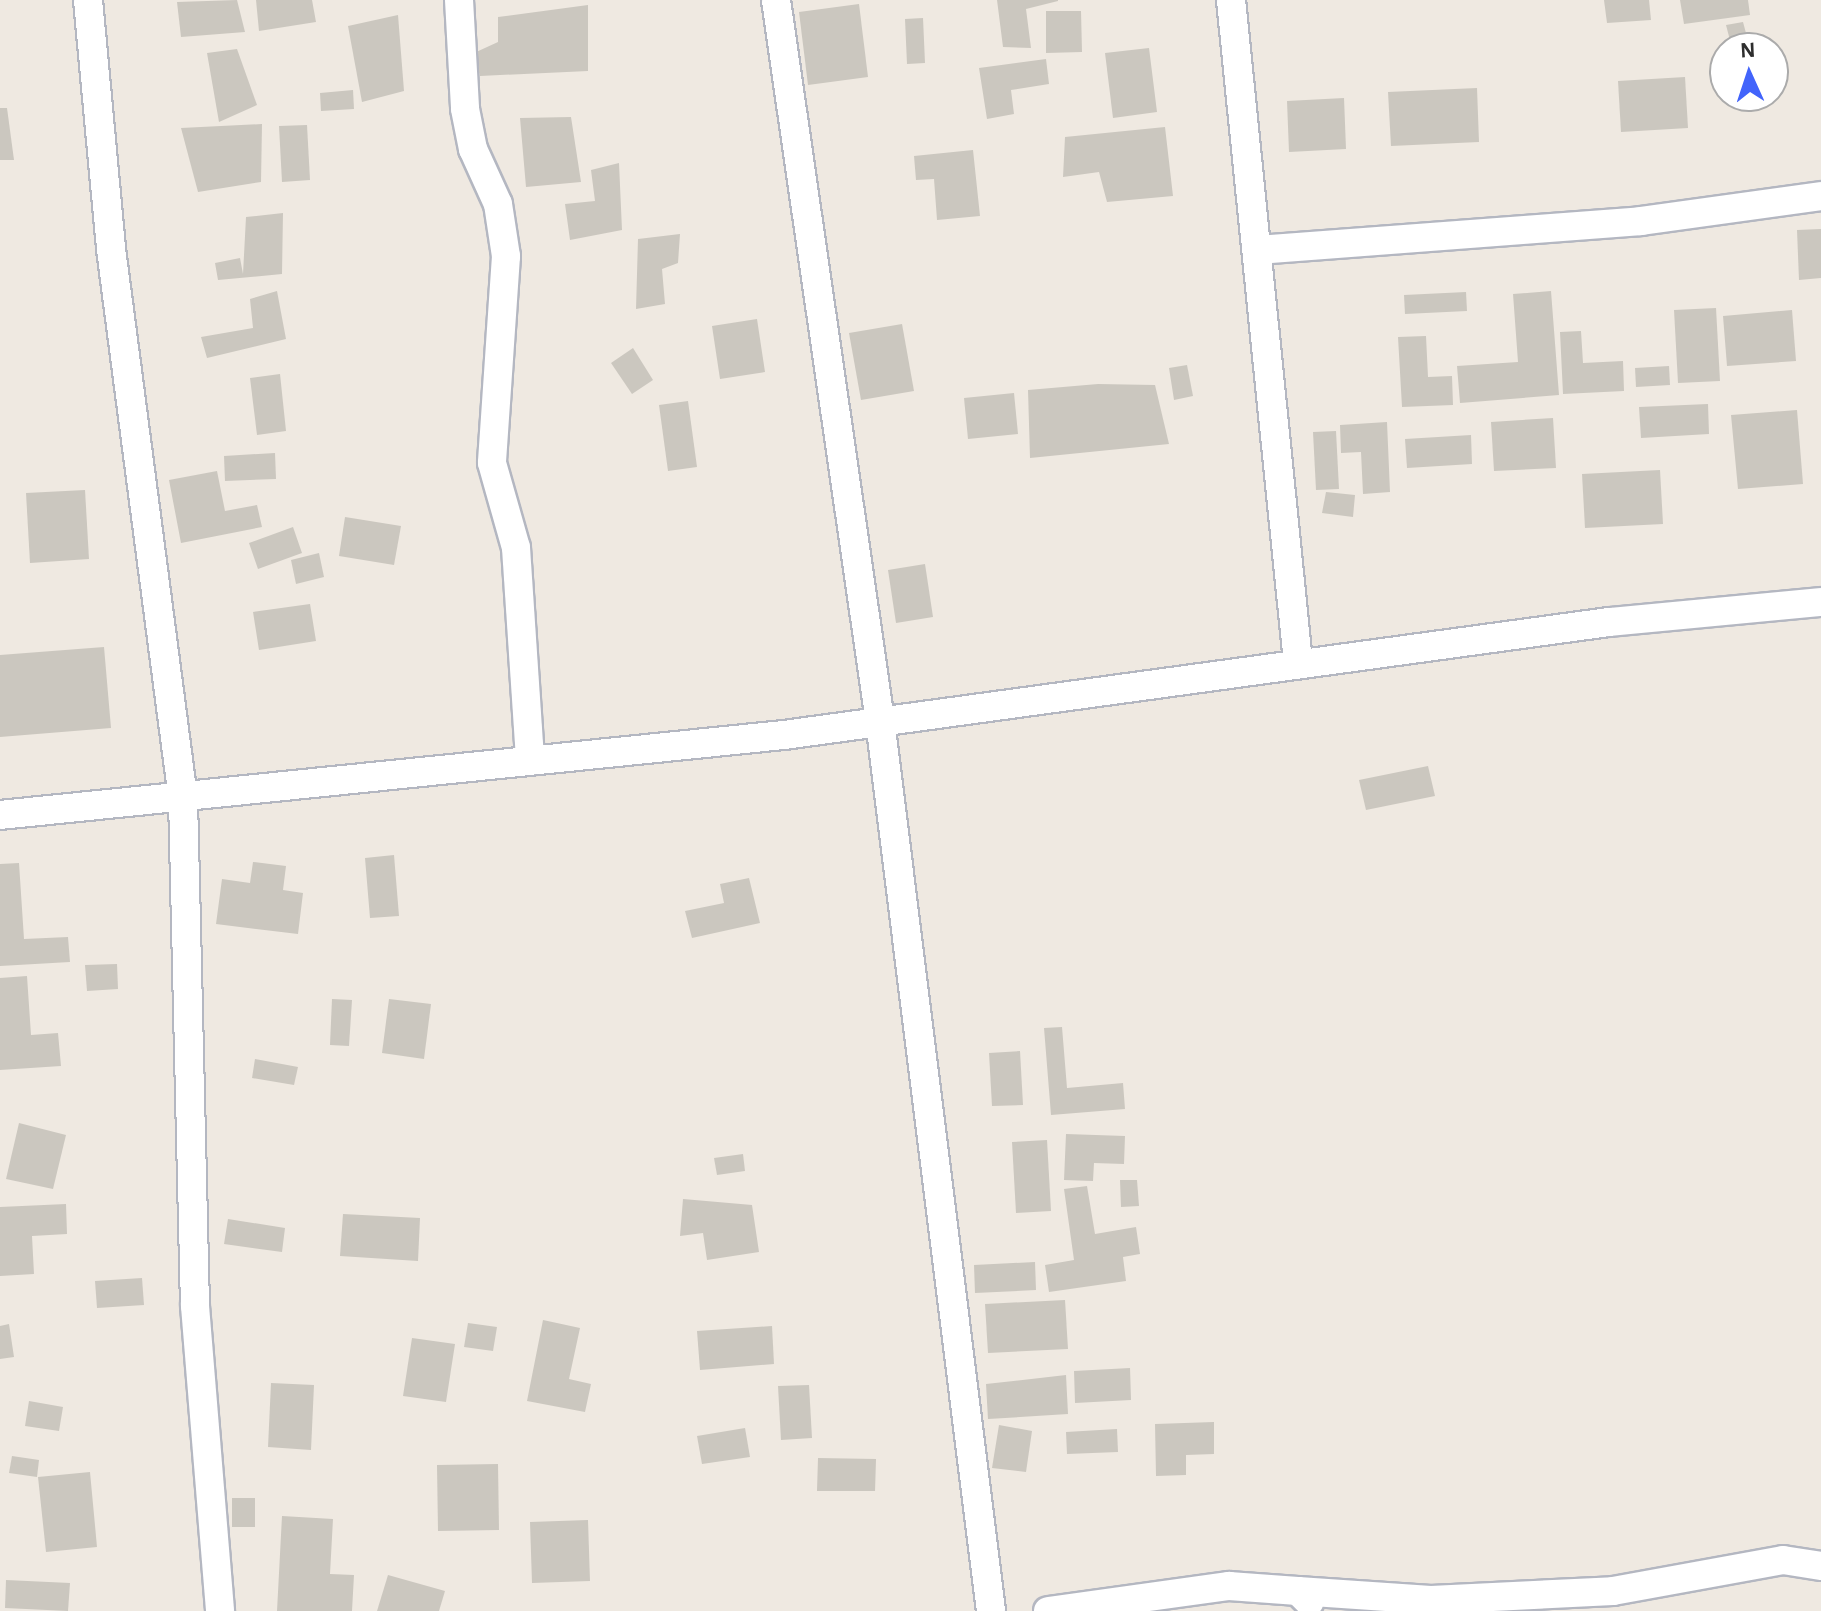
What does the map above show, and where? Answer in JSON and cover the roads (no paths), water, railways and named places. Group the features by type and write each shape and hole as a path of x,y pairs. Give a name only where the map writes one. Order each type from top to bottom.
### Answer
{"street":[{"path":"88,0 111,249 183,798 195,1306 220,1611"},
{"path":"459,0 465,109 473,149 498,204 506,256 492,463 516,548 530,761"},
{"path":"776,0 880,721 991,1611"},
{"path":"1231,0 1298,662"},
{"path":"1258,250 1641,221 1821,196"},
{"path":"0,815 530,761 880,721 1298,662 1821,602"},
{"path":"1048,1611 1229,1586 1307,1601 1431,1600 1613,1591 1783,1560 1821,1566"}]}
